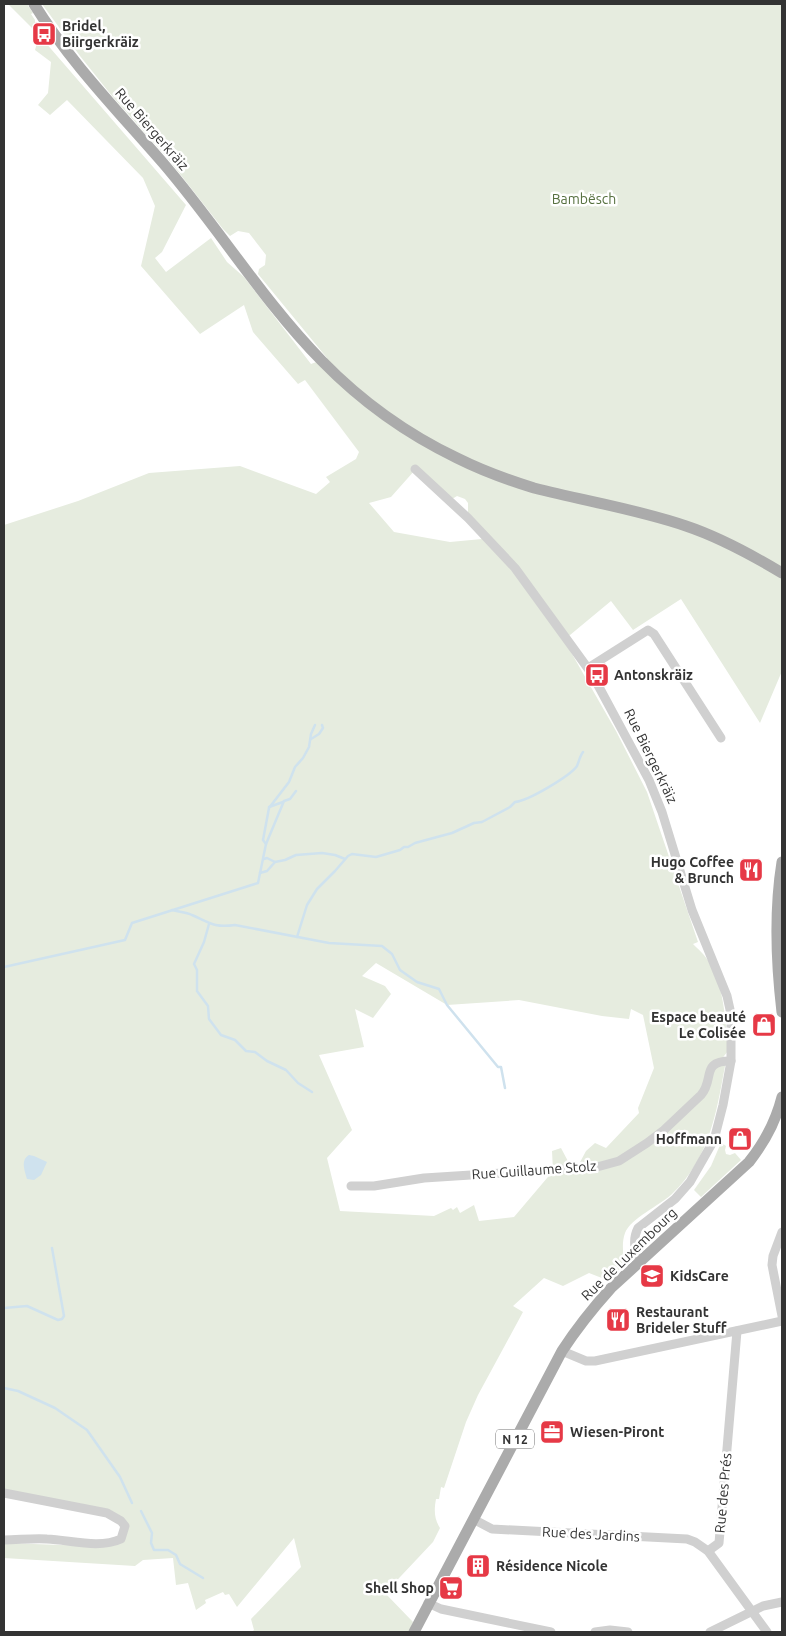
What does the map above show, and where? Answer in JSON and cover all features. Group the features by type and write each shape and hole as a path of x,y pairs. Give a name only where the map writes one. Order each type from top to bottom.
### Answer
{"main road":[{"name":"Rue Biergerkräiz","path":"34,4 72,59 164,164 248,273 302,339 339,378 370,404 431,444 456,458 485,470 531,487 687,526 731,545 782,573"},
{"path":"782,862 776,928 782,1012"},
{"name":"Rue de Luxembourg","path":"414,1632 562,1351 593,1308 639,1262 749,1162 763,1144 782,1099"}],"street":[{"name":"Rue Biergerkräiz","path":"415,469 468,518 515,568 588,668 649,780 662,812 692,910 727,996 731,1014 731,1061 714,1140 690,1182 675,1200 638,1228 635,1234 634,1246 639,1262"},
{"path":"588,668 648,630 654,634 721,738"},
{"name":"Rue Guillaume Stolz","path":"351,1186 374,1186 424,1178 598,1167 619,1161 664,1130 704,1091 710,1067 720,1061 731,1061"},
{"path":"782,1232 773,1256 772,1265 782,1316"},
{"path":"562,1351 586,1361 595,1361 782,1321"},
{"name":"Rue des Prés","path":"737,1331 718,1542 708,1551 767,1632"},
{"path":"4,1493 106,1513 122,1521 124,1526 121,1539 114,1542 46,1539 4,1540"},
{"name":"Rue des Jardins","path":"473,1519 492,1529 687,1539 708,1551"},
{"path":"710,1632 763,1606 782,1602"},
{"path":"428,1603 441,1609 551,1632"},
{"path":"595,1632 610,1630 628,1632"}],"green space":[{"path":"8,4 27,4 33,13 31,14 35,20 35,27 33,29"},
{"name":"Bambësch","path":"42,4 782,4 782,671 760,723 681,599 633,630 611,601 564,640 616,731 647,792 698,942 693,944 707,959 718,982 723,1005 728,1051 720,1061 725,1066 718,1102 709,1135 695,1166 672,1194 639,1217 628,1228 623,1240 622,1264 615,1274 607,1280 589,1273 563,1286 544,1278 513,1306 523,1312 478,1395 466,1422 444,1488 441,1487 439,1499 436,1499 435,1514 440,1528 433,1542 385,1593 413,1622 409,1632 252,1632 254,1630 251,1619 301,1567 294,1538 237,1607 229,1594 225,1595 223,1592 205,1600 206,1603 196,1610 188,1583 176,1585 173,1558 143,1560 135,1566 4,1558 4,1543 91,1546 125,1538 116,1513 4,1491 4,525 78,501 149,473 240,466 316,494 330,482 326,477 356,459 359,452 305,380 298,384 253,332 244,305 200,334 141,266 155,206 143,178 67,100 50,115 38,105 48,93 51,62 35,50 37,43 45,42 186,205 162,252 155,258 166,272 211,238 227,262 244,277 311,364 327,358 258,274 259,269 265,265 266,255 249,233 238,231 230,236 223,229 169,160 112,96","holes":["415,470 449,501 457,496 465,499 468,503 468,518 482,539 450,542 394,532 369,503 391,497","376,963 447,1005 519,1000 602,1016 629,1019 631,1009 643,1015 654,1068 638,1108 639,1113 606,1148 595,1143 586,1151 578,1166 570,1165 561,1148 552,1151 553,1171 514,1217 479,1221 474,1205 460,1213 457,1207 434,1216 340,1211 327,1158 352,1130 319,1055 364,1047 355,1009 373,1018 391,994 385,986 362,976"]},
{"path":"720,1145 726,1146 726,1154 735,1153 741,1160 701,1197 694,1190 711,1166"}],"water":[{"path":"29,1155 47,1162 41,1175 34,1180 27,1179 24,1169 26,1157"}],"waterway":[{"path":"266,844 263,840 269,808 289,782 295,767 303,758 309,747 315,725"},
{"path":"311,739 319,734 323,728 322,725"},
{"path":"297,937 307,905 317,889 348,856 352,854 376,857 400,850 415,843 452,833 474,823 482,822 510,807 515,802 521,801 558,782 577,766 583,752"},
{"path":"4,967 125,940 132,923 258,883 266,844 284,801 290,799 296,791"},
{"path":"269,807 283,802"},
{"path":"260,873 267,871 275,862 296,855 322,853 345,859"},
{"path":"264,859 267,858 275,862"},
{"path":"172,910 190,914 217,925 235,925 329,943 382,946 392,954 400,970 417,982 439,989 447,1005 498,1067 501,1067 505,1088"},
{"path":"209,924 204,942 194,964 197,970 197,991 208,1006 209,1019 221,1035 235,1040 246,1051 255,1052 267,1061 286,1070 298,1083 312,1092"},
{"path":"4,1308 27,1306 58,1320 62,1319 64,1316 52,1248"},
{"path":"4,1388 18,1391 55,1408 87,1430 120,1477 132,1503"},
{"path":"141,1511 152,1533 151,1543 154,1550 168,1550 176,1555 180,1564 203,1578"}],"place":[{"name":"Bridel, Biirgerkräiz","path":"44,34"},
{"name":"Antonskräiz","path":"597,675"},
{"name":"Hugo Coffee & Brunch","path":"751,870"},
{"name":"Espace beauté Le Colisée","path":"764,1025"},
{"name":"Hoffmann","path":"740,1139"},
{"name":"KidsCare","path":"652,1276"},
{"name":"Restaurant Brideler Stuff","path":"618,1320"},
{"name":"Wiesen-Piront","path":"552,1432"},
{"name":"Résidence Nicole","path":"478,1566"},
{"name":"Shell Shop","path":"451,1588"}]}
